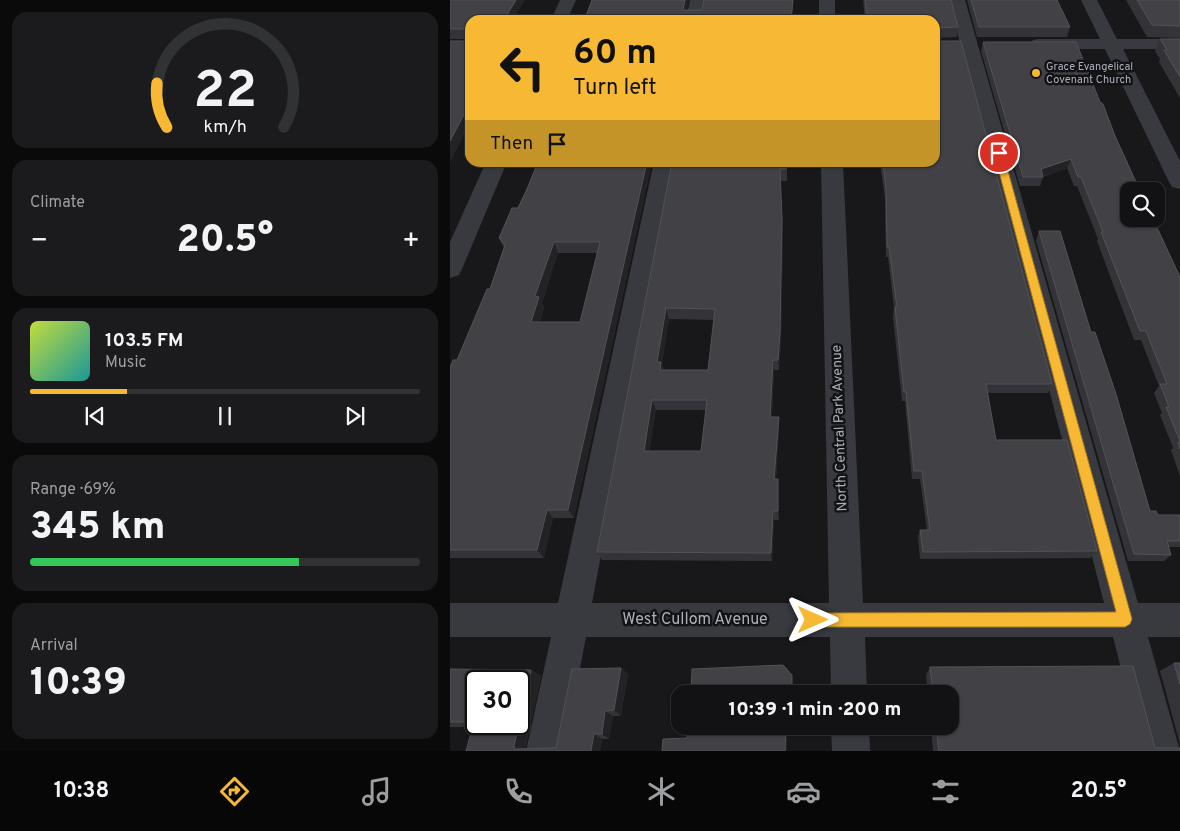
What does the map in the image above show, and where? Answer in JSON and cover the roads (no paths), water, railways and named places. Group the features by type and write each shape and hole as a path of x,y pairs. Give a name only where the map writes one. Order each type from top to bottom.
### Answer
{"street":[{"path":"561,15 568,0"},
{"path":"695,15 698,0"},
{"path":"827,0 827,15"},
{"path":"957,0 1161,751"},
{"path":"1089,0 1180,182"},
{"path":"1018,44 1180,44"},
{"path":"450,269 495,167"},
{"path":"545,751 664,167"},
{"name":"North Central Park Avenue","path":"832,167 849,685"},
{"path":"450,215 473,215"},
{"name":"West Cullom Avenue","path":"450,620 1180,620"},
{"path":"850,735 851,751"}],"place":[{"name":"Grace Evangelical Covenant Church","path":"1036,73"}]}
